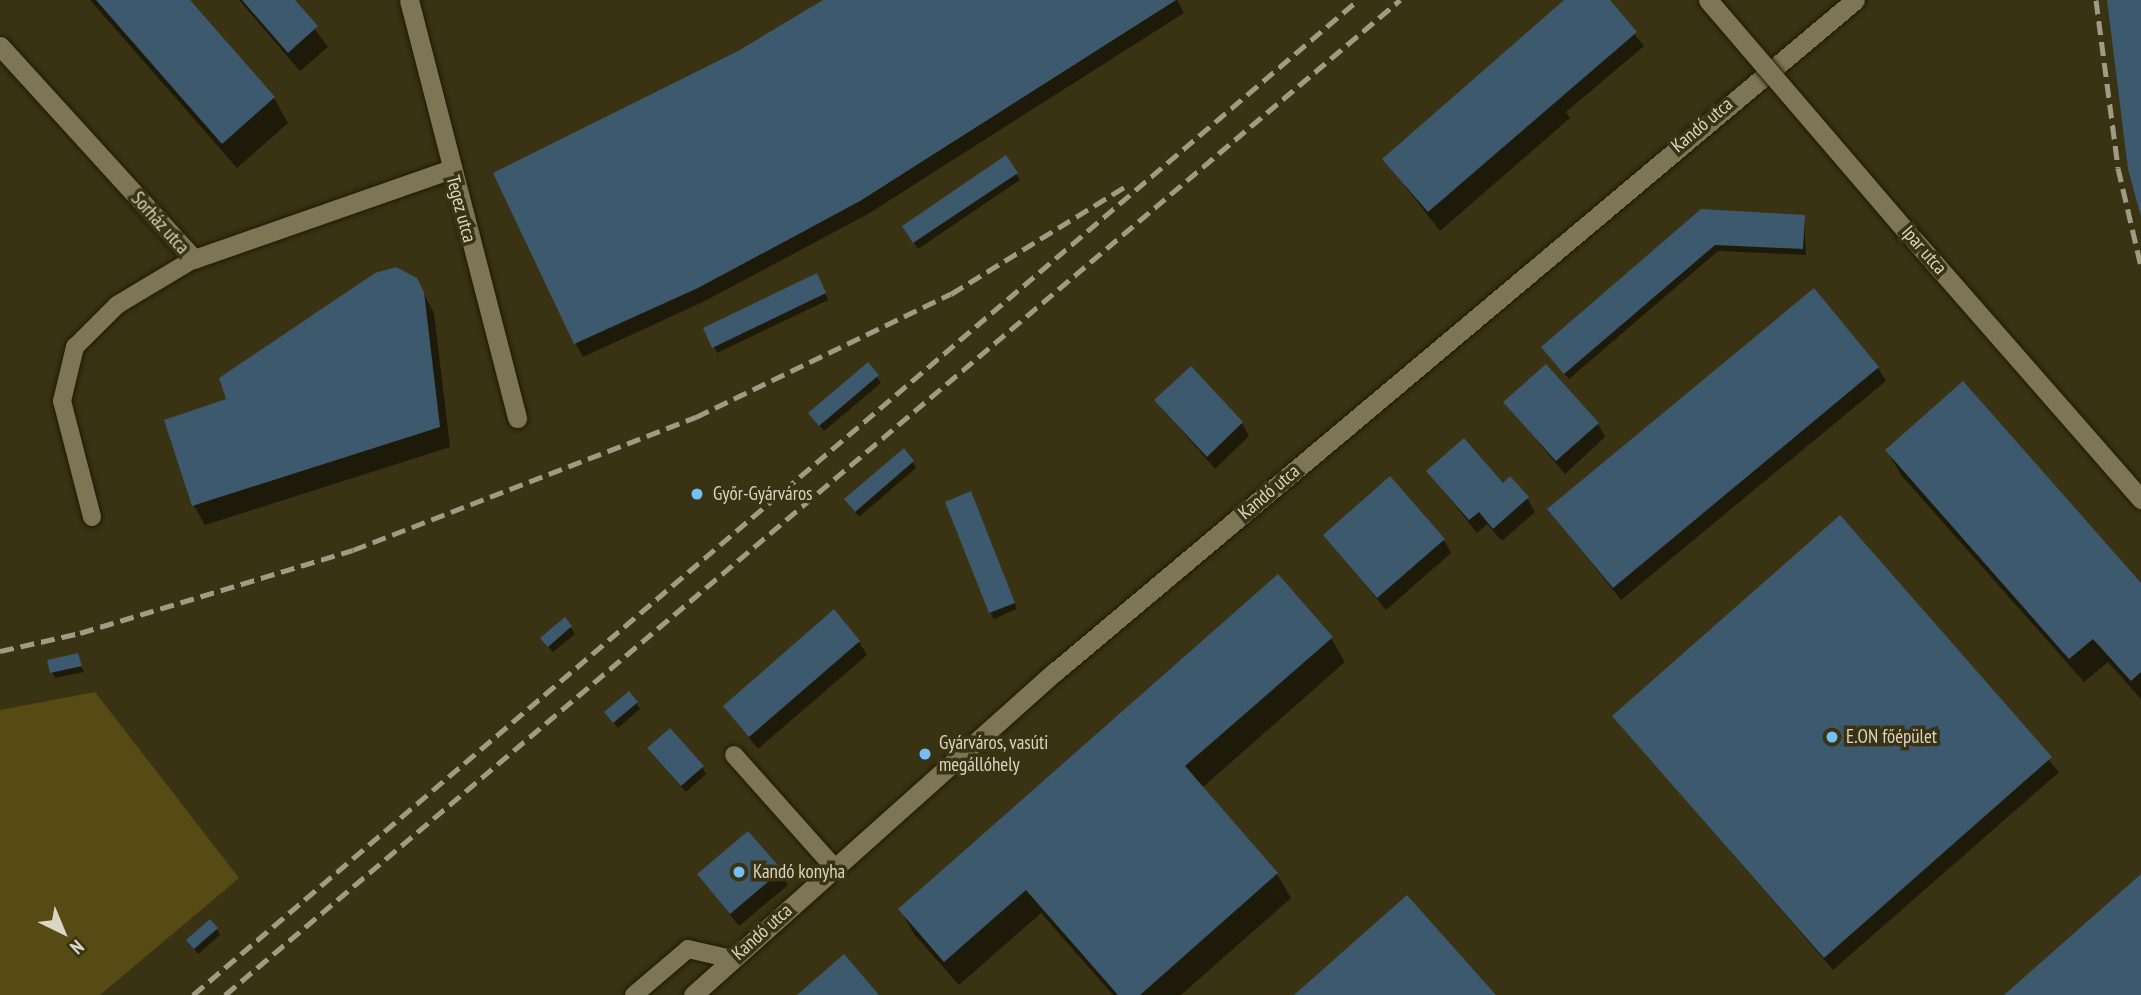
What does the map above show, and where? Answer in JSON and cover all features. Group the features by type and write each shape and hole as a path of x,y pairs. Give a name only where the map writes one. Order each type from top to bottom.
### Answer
{"street":[{"name":"Tegez utca","path":"409,0 517,418"},
{"name":"Ipar utca","path":"1709,0 2141,499"},
{"name":"Kandó utca","path":"693,995 833,866 1056,671 1855,0"},
{"name":"Sorház utca","path":"0,46 194,259 451,169"}],"lane":[{"path":"92,517 62,401 75,347 117,305 194,259"},
{"path":"734,755 833,866"},
{"path":"634,995 688,949 732,959"}],"shaded area":[{"path":"95,692 239,878 100,995 0,995 0,710"}],"building":[{"path":"96,0 190,0 275,97 222,144"},
{"path":"242,0 295,0 318,26 288,53"},
{"path":"823,0 1176,0 860,201 698,288 574,344 493,173 738,51"},
{"path":"1564,0 1610,0 1637,32 1428,212 1382,159"},
{"path":"2107,0 2141,0 2141,217 2128,169"},
{"path":"1006,155 1018,173 913,243 902,226"},
{"path":"1701,209 1805,215 1803,249 1715,245 1564,374 1541,347"},
{"path":"396,267 417,278 424,292 440,427 192,506 164,420 226,399 219,378 375,273"},
{"path":"817,273 826,293 712,348 703,328"},
{"path":"1814,288 1879,367 1613,588 1547,509"},
{"path":"868,362 879,375 819,426 808,413"},
{"path":"1546,364 1599,423 1556,461 1503,402"},
{"path":"1191,366 1243,422 1207,457 1154,400"},
{"path":"1963,381 2141,583 2141,672 2131,681 2093,639 2069,659 1885,450"},
{"path":"1464,438 1503,483 1510,476 1529,497 1493,529 1479,512 1469,520 1426,471"},
{"path":"904,448 914,461 855,512 844,499"},
{"path":"1390,476 1445,539 1377,598 1323,535"},
{"path":"971,491 1015,603 989,613 945,502"},
{"name":"E.ON főépület","path":"1840,515 2052,757 1824,958 1612,716"},
{"path":"1278,574 1333,637 1185,766 1278,873 1140,995 1118,995 1026,890 944,962 898,909"},
{"path":"834,609 860,641 749,737 723,706"},
{"path":"565,617 572,626 548,647 540,638"},
{"path":"78,653 82,666 50,673 47,660"},
{"path":"629,691 638,702 613,723 604,712"},
{"path":"670,728 704,766 681,786 647,748"},
{"name":"Kandó konyha","path":"748,831 782,870 730,914 697,874"},
{"path":"2141,874 2141,995 2004,995"},
{"path":"1407,895 1496,995 1294,995"},
{"path":"210,919 218,928 194,949 186,940"},
{"path":"844,954 879,995 797,995"}],"railway":[{"path":"193,995 1358,0"},
{"path":"225,995 1400,0"},
{"path":"2096,0 2118,168 2141,266"},
{"path":"0,651 80,633 353,550 696,417 951,294 1126,186"}],"place":[{"name":"Győr-Gyárváros","path":"697,494"},
{"name":"E.ON főépület","path":"1832,737"},
{"name":"Gyárváros, vasúti megállóhely","path":"925,754"},
{"name":"Kandó konyha","path":"739,872"}]}
